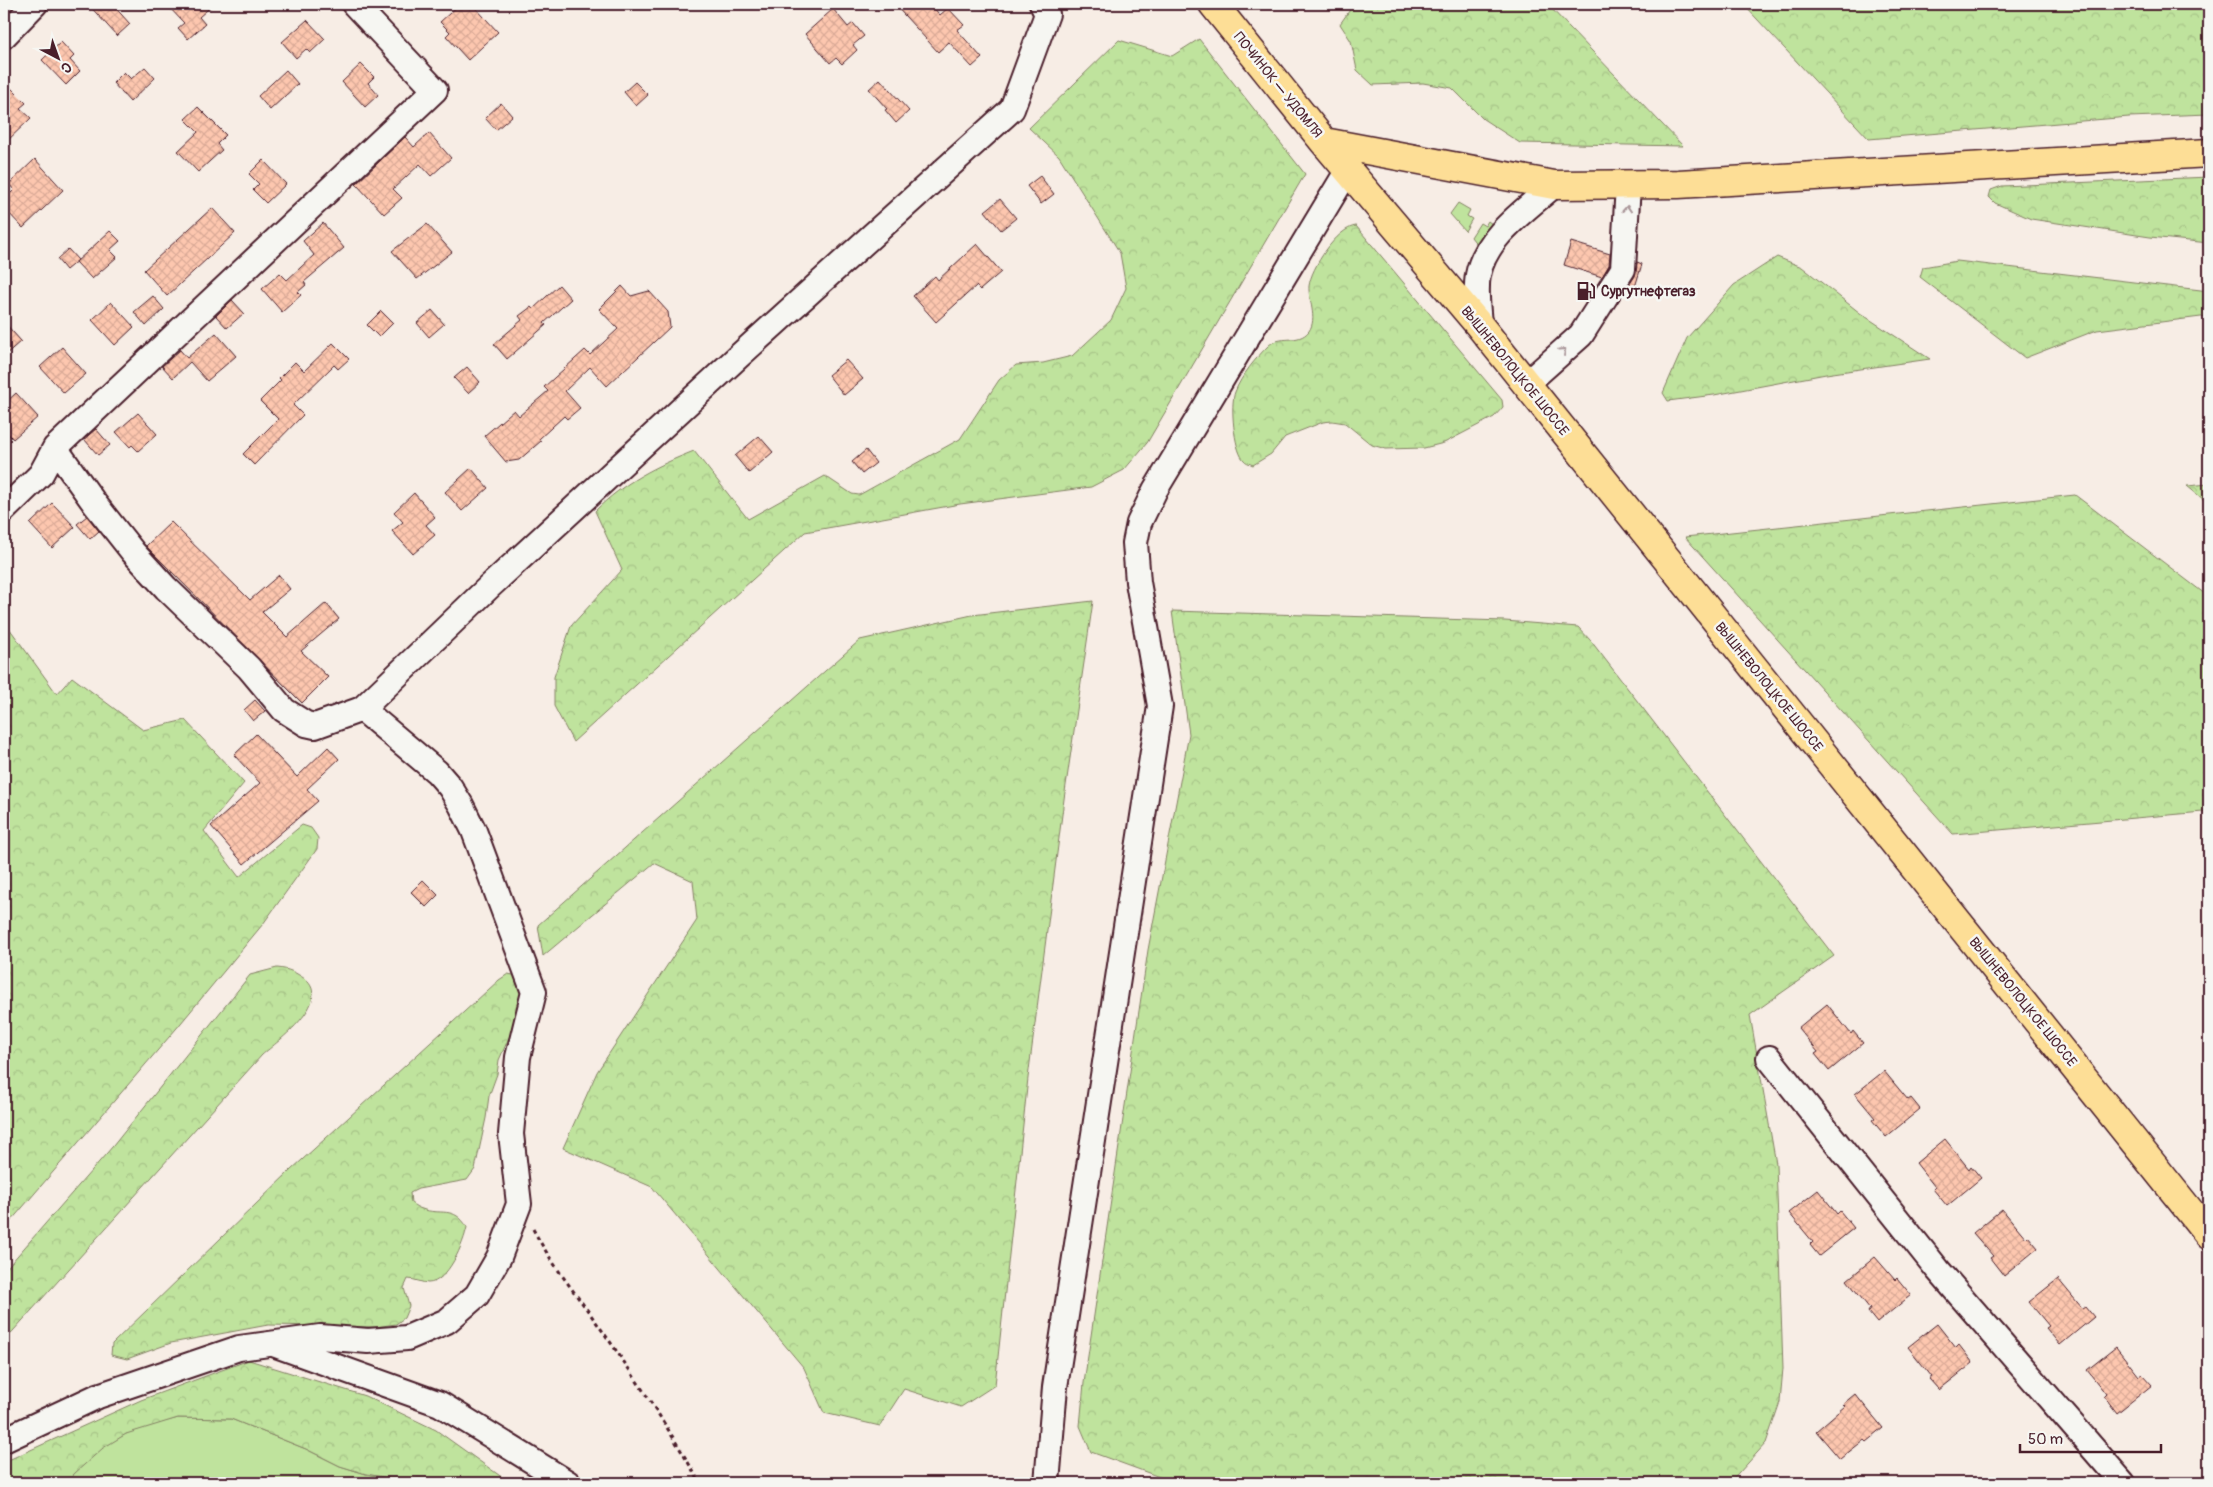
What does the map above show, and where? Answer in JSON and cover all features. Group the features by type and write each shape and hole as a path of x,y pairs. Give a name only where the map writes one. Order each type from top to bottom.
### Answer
{"main road":[{"name":"ПОЧИНОК — УДОМЛЯ","path":"1213,4 1324,142"},
{"name":"ВЫШНЕВОЛОЦКОЕ ШОССЕ","path":"1324,142 1479,325 2209,1235"},
{"path":"1324,142 1554,185 1688,184 2209,153"}],"street":[{"path":"4,36 35,4"},
{"path":"4,510 41,474 55,448 435,90 354,4"},
{"path":"55,448 95,504 133,552 166,588 249,668 284,710 306,724 315,726 362,709 489,587 1012,109 1047,14 1042,4"},
{"path":"1047,1483 1055,1387 1160,706 1138,582 1135,543 1139,523 1155,490 1348,170"},
{"path":"1479,325 1476,295 1478,274 1495,239 1509,223 1554,185"},
{"path":"1526,384 1580,335 1623,269 1628,185"},
{"path":"4,1440 98,1396 239,1348 320,1337 368,1341 407,1338 447,1321 477,1295 499,1257 519,1204 511,1134 518,1057 534,992 474,831 454,793 437,772 421,757 362,709"},
{"path":"1770,1058 1938,1270 2123,1483"},
{"path":"272,1344 440,1404 568,1483"}],"path":[{"path":"519,1204 546,1254 606,1336 672,1434 700,1483"}],"green space":[{"path":"1354,4 1547,4 1683,146 1520,143 1483,119 1452,88 1423,83 1373,85 1357,70 1351,41 1340,24"},
{"path":"1743,4 2209,4 2209,114 2129,117 1869,139"},
{"path":"1199,39 1305,174 1147,443 1124,470 1091,487 960,504 805,532 573,742 554,706 554,677 571,626 622,570 595,511 629,483 694,451 748,519 825,476 852,494 859,495 960,439 999,380 1016,365 1043,363 1072,356 1111,320 1126,288 1120,253 1059,156 1029,128 1119,40 1172,56"},
{"path":"2209,177 2209,243 2150,237 2031,219 1995,203 1989,197 1991,190 2002,186"},
{"path":"1458,203 1470,210 1467,216 1472,219 1465,231 1450,214"},
{"path":"1488,221 1492,224 1478,246 1471,237 1480,223 1485,226"},
{"path":"1356,226 1502,400 1503,407 1494,417 1444,443 1424,448 1386,449 1372,445 1345,423 1323,422 1285,437 1271,454 1253,465 1248,463 1243,459 1237,446 1233,406 1235,392 1249,368 1268,346 1273,342 1300,338 1309,331 1312,326 1313,315 1309,286 1315,269 1333,241 1349,228"},
{"path":"1777,257 1802,267 1860,313 1930,359 1826,374 1714,395 1668,401 1663,393 1687,338 1734,285"},
{"path":"1957,261 2209,291 2209,316 2097,330 2025,358 1920,277 1923,267"},
{"path":"2209,484 2209,504 2187,486"},
{"path":"2075,495 2209,597 2209,819 2203,812 1953,834 1685,537"},
{"path":"1093,601 1064,799 1028,1078 995,1385 961,1407 904,1389 880,1426 824,1413 804,1368 652,1187 563,1148 597,1072 697,920 693,881 654,863 543,956 538,925 860,640 972,615"},
{"path":"1172,611 1505,621 1578,627 1591,641 1834,956 1750,1015 1776,1164 1783,1368 1780,1402 1766,1443 1730,1483 1176,1483 1091,1452 1080,1426 1084,1383 1148,950 1189,734"},
{"path":"4,621 57,694 72,677 143,730 185,720 244,783 204,831 239,877 302,825 311,828 318,838 317,849 263,924 176,1029 4,1229"},
{"path":"277,968 298,974 312,988 312,999 300,1020 262,1055 4,1341 4,1271 113,1146 250,975"},
{"path":"508,974 518,976 525,984 516,1022 499,1060 497,1074 489,1096 475,1169 467,1180 418,1189 410,1193 411,1203 419,1208 452,1213 457,1216 467,1227 465,1234 454,1261 442,1276 428,1283 408,1279 404,1288 409,1306 404,1318 396,1324 375,1327 268,1325 171,1343 127,1359 111,1355 112,1344 291,1170 499,980"},
{"path":"249,1360 365,1396 436,1430 510,1483 418,1483 366,1474 340,1466 306,1449 231,1419 178,1418 126,1434 103,1448 66,1483 4,1483 4,1462 141,1400"},
{"path":"178,1418 231,1419 306,1449 340,1466 366,1474 418,1483 66,1483 93,1455 117,1438 138,1429"}],"building":[{"path":"88,4 112,4 130,24 117,36"},
{"path":"166,4 214,4 199,17 205,24 188,39 178,28 184,23"},
{"path":"460,4 472,4 498,32 468,60 446,36 450,32 440,22"},
{"path":"894,4 930,4 940,15 948,8 964,25 957,30 982,58 972,67 949,42 938,52"},
{"path":"833,9 848,27 853,23 864,36 853,45 857,50 842,64 836,58 830,63 805,34"},
{"path":"307,20 325,39 310,53 306,49 296,58 282,42"},
{"path":"61,42 74,56 70,60 80,71 66,85 42,60"},
{"path":"361,64 374,77 368,83 378,95 365,107 342,82"},
{"path":"145,67 155,78 130,102 113,83 124,72 131,79"},
{"path":"286,70 298,84 270,110 258,96"},
{"path":"880,79 909,111 896,123 885,110 887,109 869,89"},
{"path":"635,82 648,95 636,106 624,92"},
{"path":"11,88 26,103 20,108 31,118 4,144 4,91 6,93"},
{"path":"501,103 512,116 496,130 485,118"},
{"path":"198,107 226,135 217,144 222,150 198,172 178,151 198,132 185,119"},
{"path":"429,133 451,158 431,176 420,164 393,189 402,198 384,214 356,184 405,137 414,147"},
{"path":"35,159 63,190 23,228 4,208 4,200 14,190 9,184"},
{"path":"263,160 286,184 266,203 253,190 259,184 249,174"},
{"path":"1040,176 1054,194 1041,204 1027,186"},
{"path":"1000,199 1016,218 1001,230 985,211"},
{"path":"212,208 235,233 167,296 144,270"},
{"path":"323,223 344,248 304,282 306,285 298,292 301,295 282,312 262,289 280,273 287,280 314,255 303,241"},
{"path":"427,224 452,252 417,279 392,251"},
{"path":"110,231 120,241 110,250 117,257 92,279 76,262"},
{"path":"1571,242 1610,254 1609,265 1602,277 1564,265"},
{"path":"977,244 1001,272 980,290 976,286 936,322 913,296 935,276 938,280"},
{"path":"68,249 78,260 66,270 57,259"},
{"path":"1637,262 1642,264 1635,287 1629,285 1635,276"},
{"path":"559,285 571,299 544,323 546,325 507,359 494,344 522,320 519,316 531,307 533,309"},
{"path":"622,286 631,296 649,291 668,312 670,327 607,386 590,367 565,391 580,408 567,419 564,416 539,439 541,441 519,460 506,462 484,436 514,410 519,416 548,391 544,387 585,350 590,355 618,329 599,309"},
{"path":"153,296 164,309 146,326 134,312"},
{"path":"232,300 244,313 227,328 216,316"},
{"path":"111,302 134,327 115,345 92,320"},
{"path":"432,310 444,324 429,337 417,323"},
{"path":"381,311 393,323 379,337 367,325"},
{"path":"4,322 21,341 4,356"},
{"path":"216,333 236,356 207,381 190,362 173,378 162,366 180,350 187,358"},
{"path":"333,343 349,359 338,369 334,365 293,405 303,415 254,465 243,454 278,419 260,401 281,380 279,378 295,362 304,371"},
{"path":"62,347 86,374 64,393 40,367"},
{"path":"846,360 863,379 844,395 828,375"},
{"path":"467,367 480,382 468,393 454,378"},
{"path":"16,393 38,417 13,439 4,429 4,404"},
{"path":"138,413 157,434 138,451 132,445 130,447 116,432"},
{"path":"96,429 110,445 98,455 84,439"},
{"path":"759,436 773,452 749,473 735,456"},
{"path":"866,450 876,463 862,474 852,462"},
{"path":"471,468 488,488 462,511 445,492"},
{"path":"414,493 435,517 426,525 435,535 413,554 392,531 403,522 394,512"},
{"path":"52,503 75,527 52,548 30,524"},
{"path":"87,516 99,531 90,539 77,524"},
{"path":"171,522 250,600 279,575 290,589 262,612 287,637 326,603 339,619 301,651 328,677 302,703 146,546"},
{"path":"255,700 265,711 253,721 244,710"},
{"path":"256,734 297,777 328,747 339,759 307,789 318,801 244,864 211,826 260,783 234,755"},
{"path":"423,880 438,895 426,907 411,892"},
{"path":"1827,1004 1851,1034 1853,1031 1863,1043 1829,1071 1815,1054 1818,1052 1798,1028"},
{"path":"1884,1071 1908,1100 1911,1098 1920,1109 1886,1137 1872,1120 1875,1118 1855,1094"},
{"path":"1945,1139 1969,1169 1971,1166 1981,1178 1947,1206 1916,1163"},
{"path":"1818,1190 1837,1214 1840,1211 1854,1228 1819,1256 1810,1245 1813,1242 1789,1213"},
{"path":"2002,1209 2026,1238 2028,1236 2038,1248 2004,1276 1990,1258 1993,1256 1973,1233"},
{"path":"1875,1257 1895,1280 1897,1278 1911,1295 1877,1323 1868,1312 1870,1309 1847,1280"},
{"path":"2058,1279 2082,1308 2085,1306 2094,1317 2060,1345 2046,1328 2049,1326 2029,1302"},
{"path":"1937,1324 1956,1348 1959,1345 1973,1363 1939,1390 1929,1379 1932,1377 1908,1347"},
{"path":"2116,1347 2139,1376 2142,1374 2152,1385 2117,1413 2104,1396 2106,1394 2087,1370"},
{"path":"1855,1394 1883,1428 1840,1459 1816,1431 1845,1406 1843,1404"}],"place":[{"name":"Сургутнефтегаз","path":"1586,291"}]}
